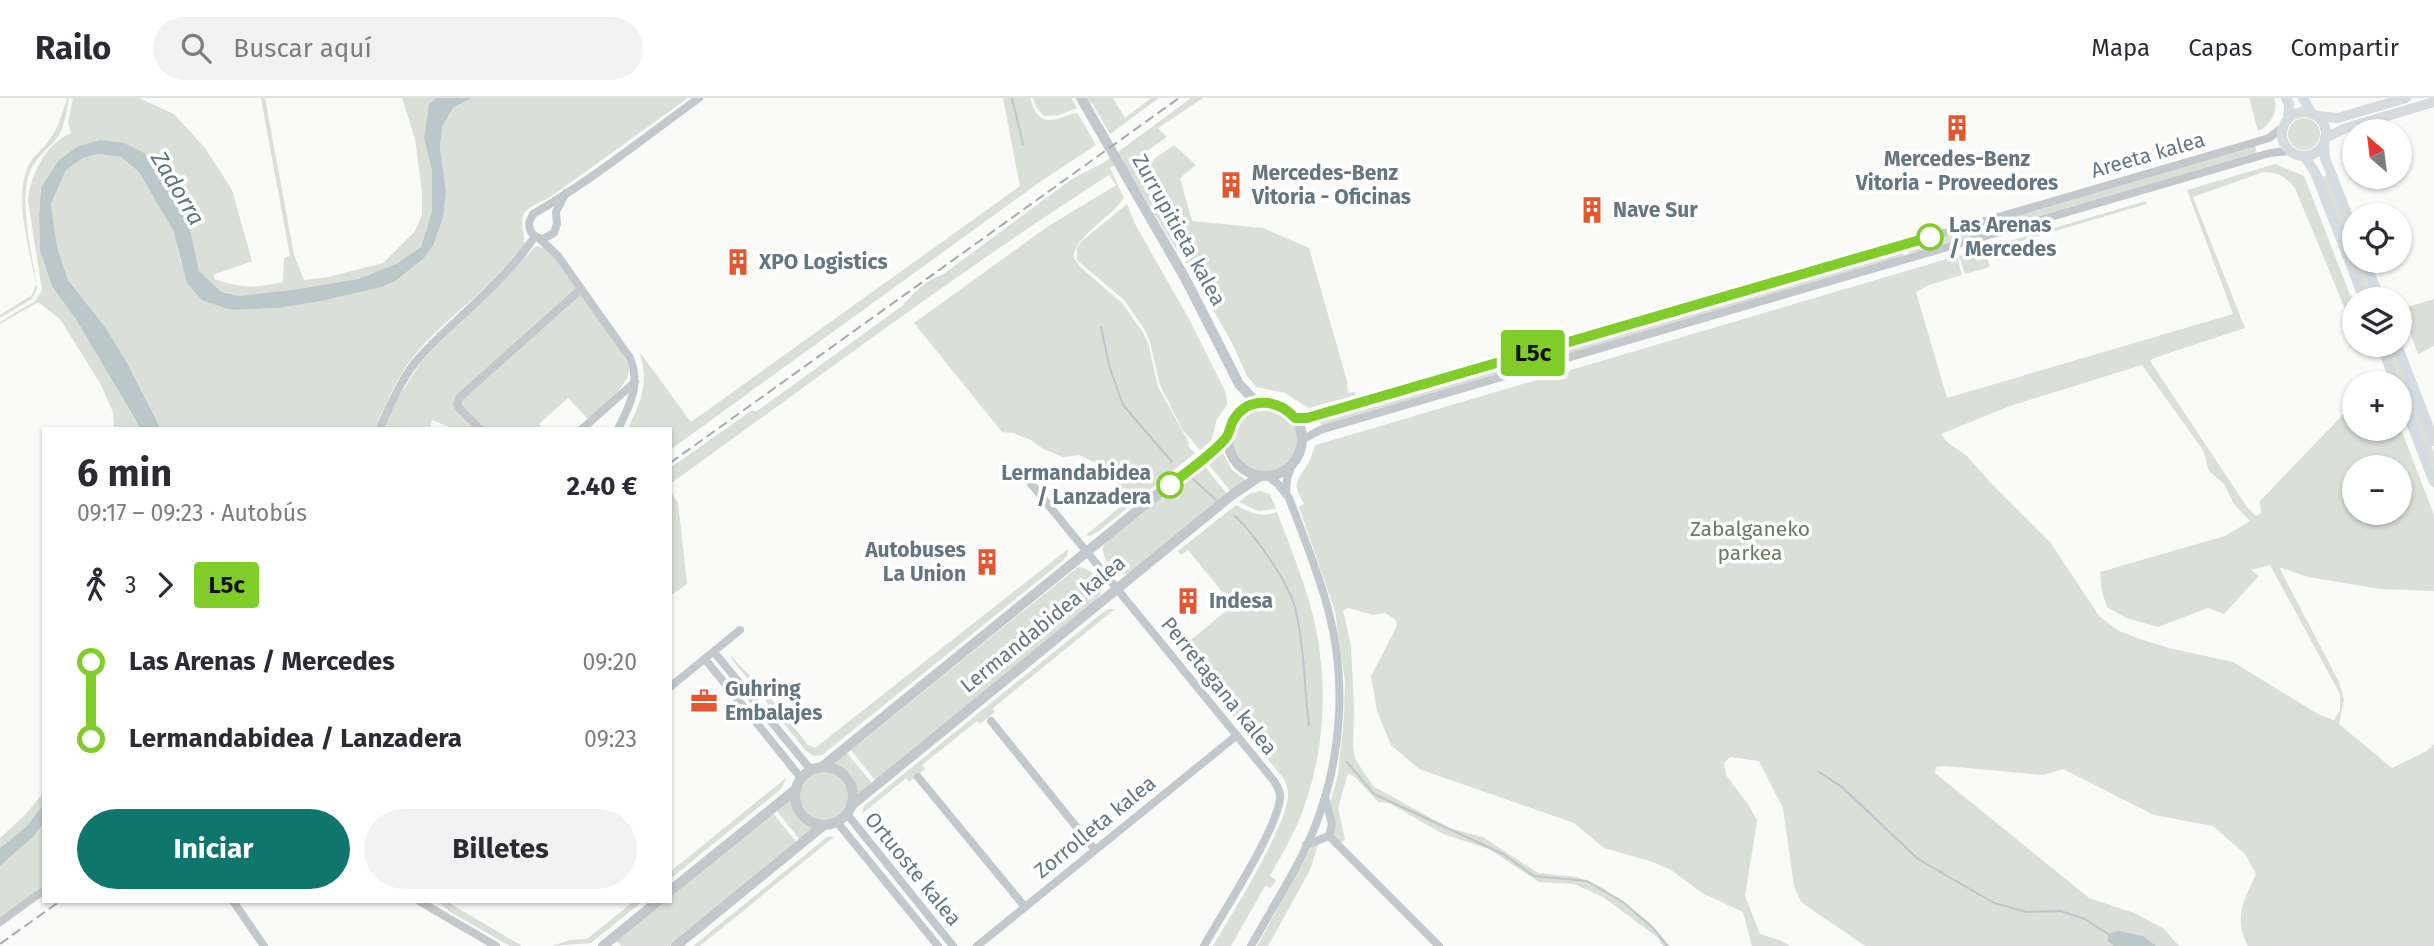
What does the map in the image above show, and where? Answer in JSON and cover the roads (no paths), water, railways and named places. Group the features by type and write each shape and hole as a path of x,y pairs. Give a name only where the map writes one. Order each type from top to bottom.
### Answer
{"main road":[{"path":"2286,98 2289,104 2283,140 2289,151 2304,156 2316,152 2324,140 2346,128 2434,102"},
{"path":"2302,98 2324,126 2325,158 2343,203"},
{"path":"2285,123 2299,113 2338,118 2406,98"},
{"path":"2304,156 2315,172 2359,287"},
{"path":"2402,357 2434,441"},
{"path":"2412,425 2434,482"}],"street":[{"path":"619,427 631,404 635,382 633,366 624,348 558,256 529,228 530,218 699,98"},
{"name":"Zurrupitieta kalea","path":"1084,102 1185,278 1239,384 1259,402"},
{"name":"Areeta kalea","path":"1295,418 1317,416 2264,140 2285,123"},
{"name":"Areeta kalea","path":"1302,440 1320,430 2270,153 2289,151"},
{"path":"558,256 554,233 556,212 566,194"},
{"path":"542,211 551,213 556,220"},
{"path":"537,237 547,238 554,233"},
{"path":"380,427 399,387 417,360 521,257 537,237"},
{"path":"478,427 459,408 460,397 581,289"},
{"path":"584,427 635,382"},
{"name":"Zurrupitieta kalea","path":"1239,384 1242,410"},
{"path":"1251,946 1306,845 1325,797 1338,733 1338,663 1328,611 1286,493 1287,479 1302,440 1300,429 1295,418 1276,404 1259,402 1242,410 1230,426 1228,437 1228,446 1236,463 1251,474 1263,476 1276,474 1292,464"},
{"name":"Lermandabidea kalea","path":"822,767 1228,437"},
{"name":"Perretagana kalea","path":"1019,469 1274,781 1280,796 1270,829 1204,946"},
{"path":"1263,476 1286,493"},
{"name":"Lermandabidea kalea","path":"849,809 1232,495 1263,476"},
{"path":"672,685 740,630"},
{"path":"714,652 811,770"},
{"path":"705,659 801,778"},
{"path":"741,704 750,697"},
{"path":"991,721 1095,850"},
{"name":"Zorrolleta kalea","path":"977,946 1236,736"},
{"path":"672,889 795,790 801,778 811,770 822,767 836,769 847,778 853,791 849,809 837,822 824,825 676,946"},
{"path":"918,777 1025,907"},
{"path":"795,790 797,807 801,814 808,820 824,825"},
{"path":"1325,797 1332,824 1329,836"},
{"name":"Ortuoste kalea","path":"849,809 953,946"},
{"name":"Ortuoste kalea","path":"837,822 938,946"},
{"path":"1306,845 1329,836"},
{"path":"1329,836 1439,946"},
{"path":"0,922 42,891"},
{"path":"234,903 264,946"},
{"path":"422,903 496,946"},
{"path":"603,946 656,903"}],"waterway":[{"path":"1012,98 1023,144"},
{"path":"1101,327 1109,365 1123,405 1172,462"},
{"path":"1191,477 1216,500"},
{"path":"1235,516 1271,561 1293,601 1301,640 1309,725"},
{"path":"1347,762 1374,794 1503,854 1534,876 1587,881 1623,902 1654,929 1667,946"},
{"path":"1819,772 1842,787 1918,859 1994,903 2027,912 2060,911 2085,919 2108,934"}],"railway":[{"path":"672,462 1179,98"},
{"path":"0,944 57,903"}],"place":[{"name":"Mercedes-Benz Vitoria - Proveedores","path":"1957,128"},
{"name":"Mercedes-Benz Vitoria - Oficinas","path":"1231,185"},
{"name":"Nave Sur","path":"1592,210"},
{"name":"Las Arenas / Mercedes","path":"1930,237"},
{"name":"XPO Logistics","path":"738,262"},
{"name":"Lermandabidea / Lanzadera","path":"1170,485"},
{"name":"Autobuses La Union","path":"987,562"},
{"name":"Indesa","path":"1188,601"},
{"name":"Guhring Embalajes","path":"704,701"}],"water label":[{"name":"Zadorra","path":"178,188"}],"park label":[{"name":"Zabalganeko parkea","path":"1750,541"}]}
